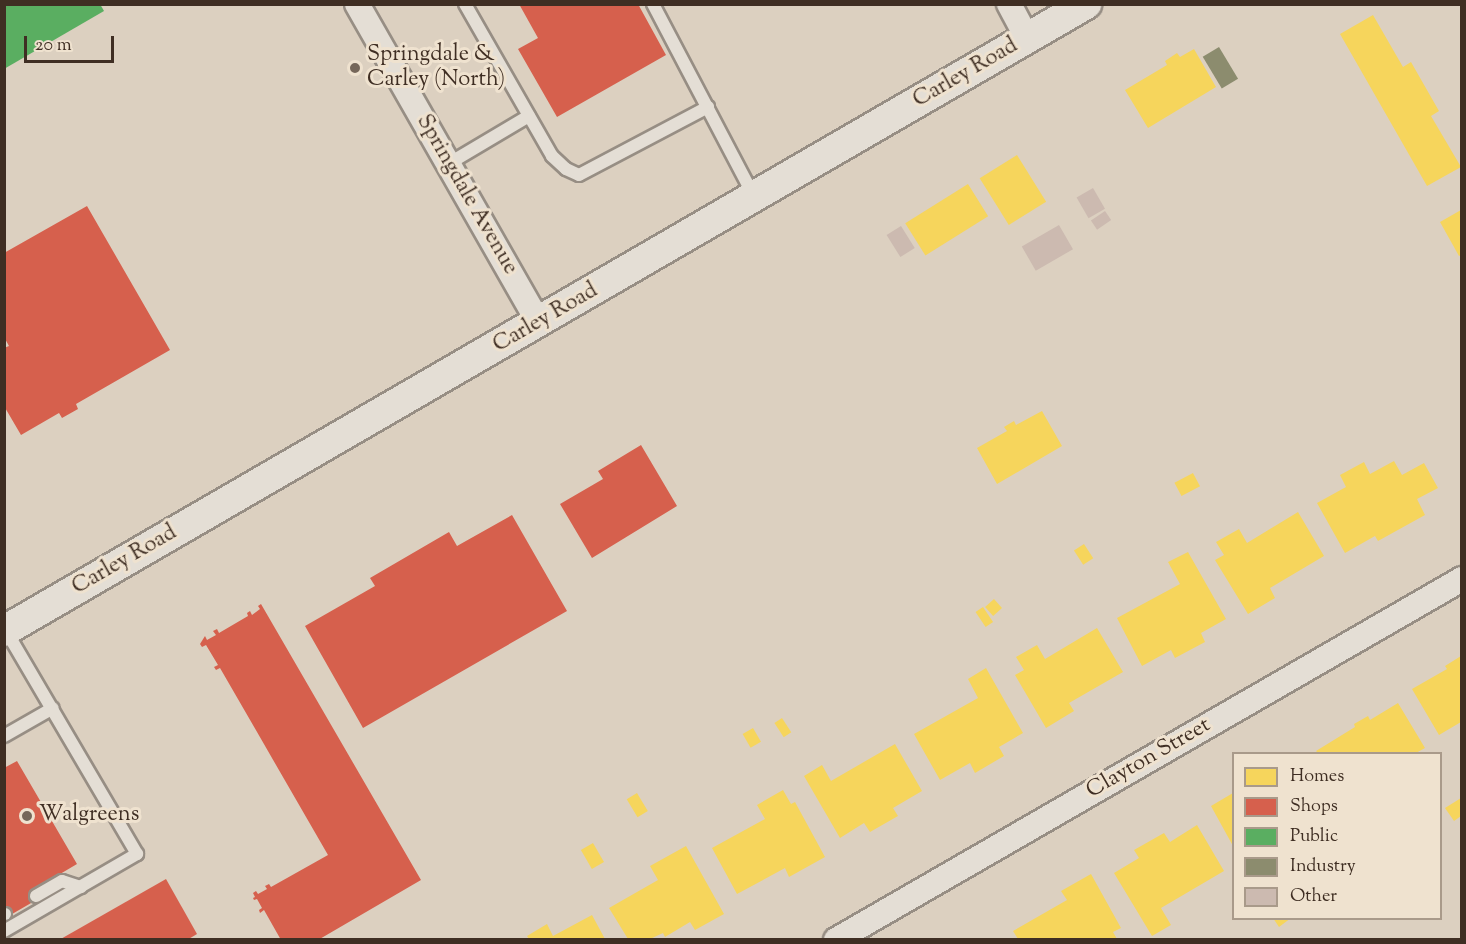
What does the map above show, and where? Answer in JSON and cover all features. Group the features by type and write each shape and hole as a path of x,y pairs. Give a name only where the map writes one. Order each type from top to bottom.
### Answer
{"street":[{"name":"Springdale Avenue","path":"357,4 539,323"},
{"path":"1009,4 1028,39"},
{"name":"Carley Road","path":"5,630 755,198 1086,4"},
{"name":"Clayton Street","path":"836,939 1461,579"}],"lane":[{"path":"465,4 552,156 566,169 579,175 708,107"},
{"path":"653,4 755,198"},
{"path":"448,164 529,116"},
{"path":"4,931 138,854 5,630"},
{"path":"4,736 53,708"},
{"path":"36,896 62,881 81,887"}],"building: Homes":[{"path":"1373,15 1403,67 1411,62 1439,111 1431,116 1461,167 1427,186 1340,34"},
{"path":"1194,49 1216,87 1148,128 1125,90 1167,65 1165,61 1177,53 1180,57"},
{"path":"1017,155 1046,202 1009,225 980,178"},
{"path":"968,184 988,216 925,255 905,223"},
{"path":"1461,210 1461,255 1459,256 1440,222"},
{"path":"1042,411 1062,446 997,484 977,448 1007,431 1004,427 1014,421 1016,425"},
{"path":"1394,461 1402,475 1424,463 1438,488 1417,499 1425,515 1378,541 1375,536 1345,553 1317,503 1346,487 1340,475 1364,462 1370,474"},
{"path":"1193,473 1200,486 1182,496 1174,483"},
{"path":"1298,512 1324,556 1270,588 1275,598 1248,614 1215,560 1224,555 1216,542 1239,529 1247,543"},
{"path":"1084,544 1093,558 1083,565 1074,551"},
{"path":"1188,552 1226,619 1201,633 1205,642 1175,658 1171,650 1142,666 1117,618 1180,584 1168,562"},
{"path":"994,599 1002,608 993,616 985,607"},
{"path":"983,607 993,622 986,627 976,612"},
{"path":"1097,628 1123,672 1069,703 1074,711 1046,728 1015,675 1024,670 1016,657 1037,645 1045,659"},
{"path":"1461,656 1461,722 1439,735 1412,689 1447,669 1445,666"},
{"path":"986,668 1023,733 999,747 1004,756 975,773 970,763 940,780 914,734 978,698 968,679"},
{"path":"1398,703 1425,748 1418,752 1316,751 1355,727 1354,724 1368,716 1370,720"},
{"path":"782,718 791,732 784,737 774,723"},
{"path":"753,728 761,742 751,748 743,734"},
{"path":"895,744 922,791 893,808 898,816 870,832 864,823 840,838 804,776 822,765 831,781"},
{"path":"783,790 791,804 795,802 825,857 789,877 785,868 737,894 712,848 765,819 757,805"},
{"path":"637,793 648,811 638,817 627,799"},
{"path":"1232,794 1232,844 1211,806"},
{"path":"1461,798 1461,816 1454,821 1445,808"},
{"path":"1197,825 1224,871 1161,908 1171,925 1152,936 1114,873 1139,858 1134,850 1164,833 1170,842"},
{"path":"593,843 604,862 592,869 581,850"},
{"path":"686,846 724,914 695,930 690,922 665,937 663,933 650,939 628,939 609,908 658,880 650,866"},
{"path":"1091,874 1121,928 1113,932 1117,939 1018,939 1013,931 1067,900 1061,891"},
{"path":"592,915 605,939 529,939 527,936 547,924 553,936"},
{"path":"1274,920 1288,920 1279,927"}],"building: Shops":[{"path":"519,4 638,4 666,55 557,117 518,49 538,38"},
{"path":"87,206 170,350 76,404 78,409 62,418 59,413 21,435 4,406 4,348 9,346 4,337 4,253"},
{"path":"641,445 677,506 592,558 560,504 603,479 598,471"},
{"path":"512,515 567,611 363,728 305,626 375,586 370,578 449,532 457,546"},
{"path":"261,604 421,880 318,940 281,940 264,910 260,913 259,910 262,908 257,899 253,898 255,897 253,893 256,891 258,894 267,889 265,886 269,884 271,887 328,855 220,668 216,670 214,667 218,665 206,645 202,647 200,644 205,636 207,640 216,635 213,631 217,629 219,633 248,616 247,613 250,611 252,615 260,609 258,606"},
{"name":"Walgreens","path":"17,761 77,864 33,890 38,899 7,917 4,913 4,768"},
{"path":"166,879 197,934 187,940 59,940"}],"building: Public":[{"path":"4,4 100,4 104,11 4,69"}],"building: Industry":[{"path":"1219,47 1238,79 1222,89 1203,57"}],"building: Other":[{"path":"1093,188 1105,209 1089,218 1077,198"},
{"path":"1105,211 1111,220 1097,230 1091,221"},
{"path":"1059,225 1073,249 1036,271 1022,247"},
{"path":"901,226 915,248 900,257 887,235"}],"place":[{"name":"Springdale & Carley (North)","path":"355,68"},
{"name":"Walgreens","path":"27,816"}]}
